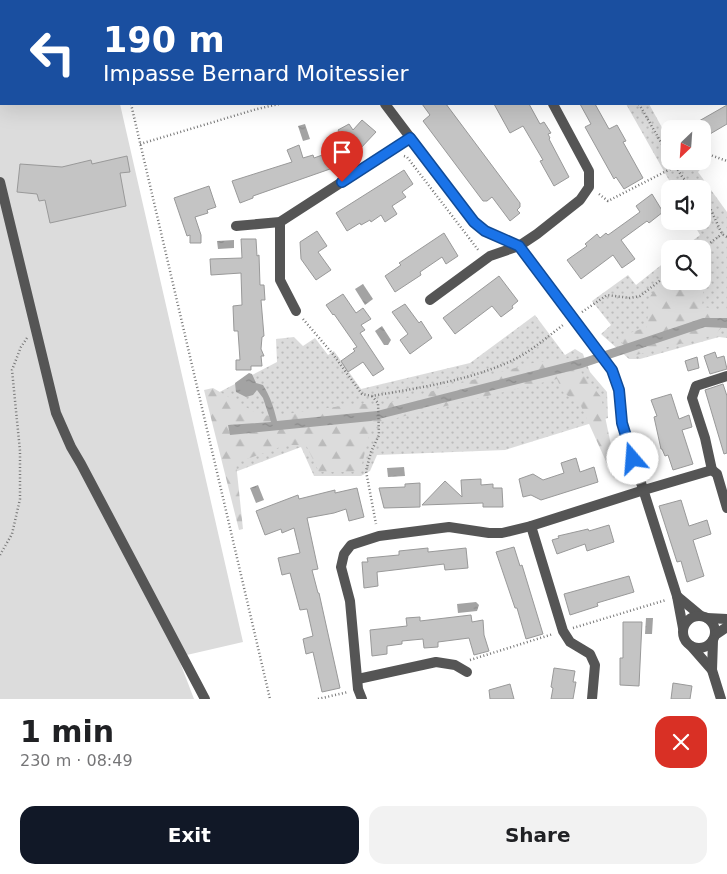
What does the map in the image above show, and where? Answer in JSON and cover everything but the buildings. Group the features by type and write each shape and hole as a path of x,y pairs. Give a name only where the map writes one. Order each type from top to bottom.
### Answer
{"street":[{"path":"386,105 474,222 485,231 519,246 612,370 619,390 622,423 677,596 684,638 712,670"},
{"path":"430,300 490,256 519,246 537,234 580,200 589,187 589,172 554,105"},
{"path":"236,226 280,222 410,138"},
{"path":"0,182 56,413 71,447 205,699"},
{"path":"280,222 280,280 296,311"},
{"path":"727,376 696,386 692,398 705,438 712,470 717,474 727,506"},
{"path":"467,672 455,665 436,662 359,689 350,601 341,567 344,554 350,545 379,536 450,527 502,533 531,526 712,470"},
{"path":"531,526 563,631 570,642 590,654 596,665 592,699"},
{"path":"677,596 711,621 715,630 712,670 721,699"},
{"path":"683,628 688,620 704,617 727,619"},
{"path":"691,646 701,648 710,644 727,627"}],"path":[{"path":"131,105 270,699"},
{"path":"140,144 275,105"},
{"path":"640,105 661,142"},
{"path":"388,152 407,157 481,253 490,256"},
{"path":"711,155 727,161"},
{"path":"589,187 608,201 669,170"},
{"path":"677,170 685,180"},
{"path":"711,211 722,234 727,237"},
{"path":"711,242 722,234"},
{"path":"296,311 362,394 372,396 430,386 510,361 535,347 607,295 630,298 640,296 661,280"},
{"path":"0,555 12,534 20,499 20,451 12,370 21,347 35,327"},
{"path":"372,396 378,403 379,435 371,452 366,470 379,536"},
{"path":"318,699 359,689"}],"green space":[{"path":"0,105 120,105 243,642 178,657 194,699 0,699"},
{"path":"627,105 650,105 661,126 661,166"},
{"path":"663,170 700,170 698,172 704,180 669,180"},
{"path":"711,190 727,212 727,338 719,337 640,359 629,359 601,334 611,325 592,301 628,275 636,285 661,265 661,290 711,290 711,240 694,240 700,235 697,230 711,230"},
{"path":"661,281 661,290 703,290 702,307 727,310 727,321 715,335 632,356 618,337 647,327 649,298"},
{"path":"535,315 565,355 575,349 583,354 590,372 607,392 608,418 505,450 377,455 370,471 361,476 314,476 301,447 235,472 208,398 277,362 276,339 294,337 303,346 315,338 328,355 334,351 361,389 470,363"},
{"path":"570,358 601,397 618,479 613,477 581,406 563,392 557,379 372,424 360,472 319,472 306,445 286,445 236,463 243,529 239,530 204,390 213,388 261,416 287,414 355,404 386,404 533,363"}],"water":[{"path":"305,124 310,139 303,141 298,126"},
{"path":"234,240 234,248 218,249 217,241"},
{"path":"363,284 373,299 365,305 355,289"},
{"path":"703,318 727,318 727,328 705,327 582,368 371,421 230,435 228,425 271,422 263,398 257,390 253,395 246,397 236,392 235,383 249,373 252,374 256,383 263,385 272,402 277,421 377,411 584,358"},
{"path":"382,326 391,340 388,345 384,345 375,331"},
{"path":"404,467 405,476 388,477 387,468"},
{"path":"258,485 264,500 256,503 250,488"},
{"path":"476,602 479,605 477,611 458,613 457,604"},
{"path":"646,618 653,618 652,634 645,634"}],"route":[{"path":"342,182 410,138 474,222 485,231 519,246 612,370 619,390 622,423 633,459"}]}
